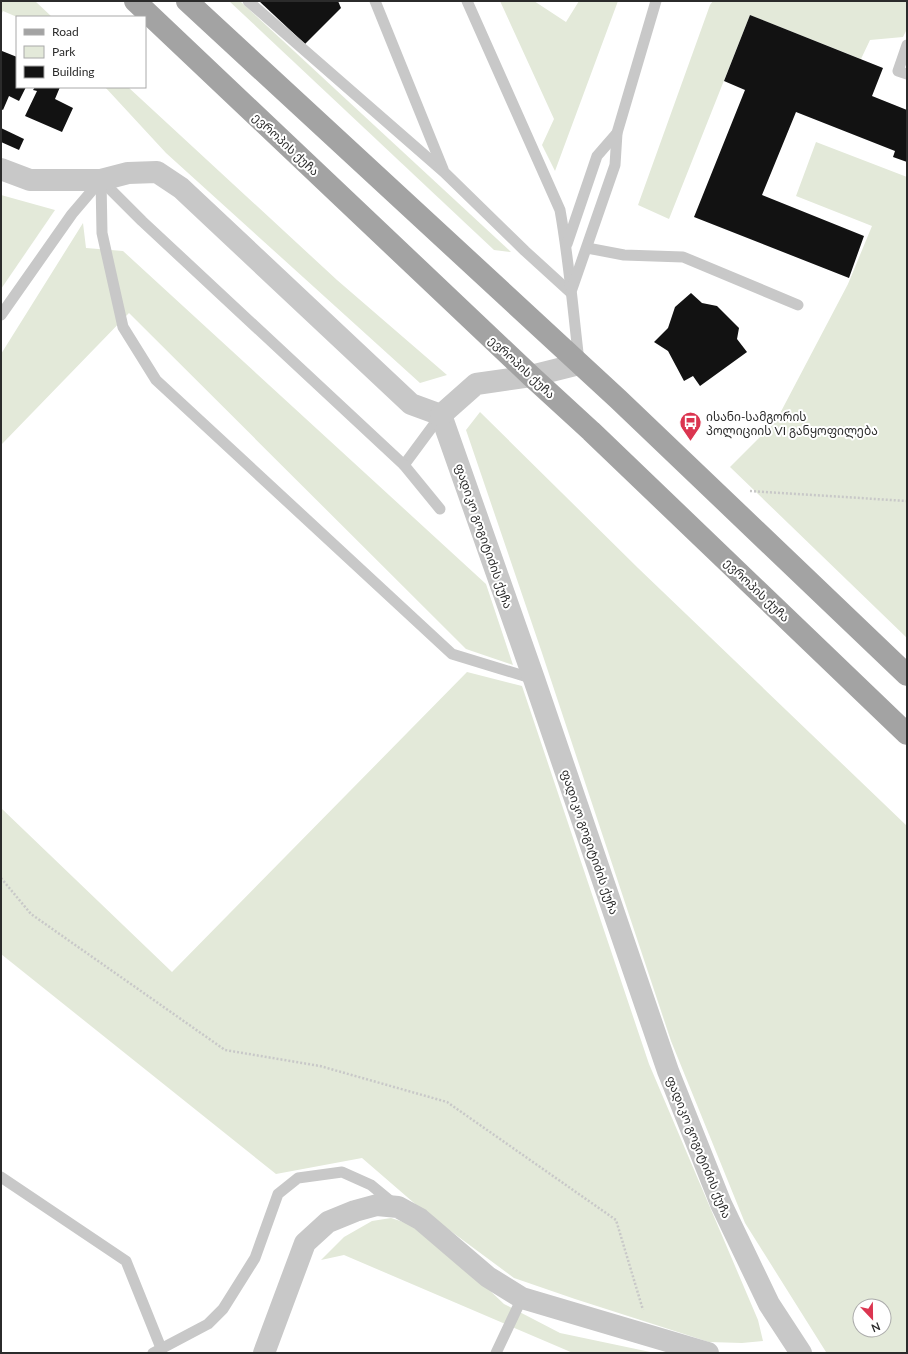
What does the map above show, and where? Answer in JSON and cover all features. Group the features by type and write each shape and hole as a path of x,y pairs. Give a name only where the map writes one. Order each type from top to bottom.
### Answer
{"main road":[{"name":"ევროპის ქუჩა","path":"135,1 531,376 597,436 907,734"},
{"path":"187,1 618,399 907,675"}],"street":[{"path":"1,169 30,180 101,180 128,173 157,172 181,188 411,404 441,415 476,384 531,376 579,364"},
{"name":"ფადიკო გოგიტიძის ქუჩა","path":"441,415 534,679 668,1070 721,1204 769,1304 801,1353"},
{"path":"264,1353 305,1243 328,1222 355,1211 377,1205 398,1207 420,1219 488,1277 522,1298 708,1353"}],"lane":[{"path":"248,1 444,172 525,251 570,292"},
{"path":"375,1 444,172"},
{"path":"467,1 560,210 566,245 579,364"},
{"path":"570,292 587,248 615,165 617,133 656,1"},
{"path":"907,45 898,71 907,74"},
{"path":"566,245 597,156 617,133"},
{"path":"1,315 72,214 101,180"},
{"path":"101,180 148,226 404,465 440,510"},
{"path":"101,180 102,233 123,327 156,380 452,654 534,679"},
{"path":"587,248 624,255 683,256 798,304"},
{"path":"404,465 441,415"},
{"path":"1,1177 126,1261 157,1351 208,1324 222,1309 255,1258 278,1194 298,1178 342,1172 371,1185 398,1207"},
{"path":"496,1353 522,1298"}],"path":[{"path":"748,491 907,501"},
{"path":"1,878 31,914 225,1050 320,1066 447,1102 609,1215 616,1220 652,1337"}],"green space":[{"path":"1,1 35,1 51,16 16,17 3,11 1,15"},
{"path":"229,1 240,1 511,252 494,250"},
{"path":"500,1 534,1 566,22 579,1 618,1 555,171 542,145 554,119"},
{"path":"713,1 907,1 907,29 903,37 870,40 861,59 750,15 669,219 638,205 710,5"},
{"path":"106,88 129,88 337,280 447,375 420,383 166,153"},
{"path":"816,142 907,177 907,638 730,467 776,421 848,284 872,226 796,196"},
{"path":"1,195 55,210 1,289"},
{"path":"83,223 86,248 123,251 486,584 513,665 466,649 129,313 1,445 1,354"},
{"path":"480,412 638,568 907,826 907,1353 826,1352 745,1223 671,1041 466,430"},
{"path":"467,672 522,686 649,1064 758,1320 763,1341 742,1343 709,1342 514,1278 421,1209 362,1158 276,1174 1,954 1,808 172,972"},
{"path":"391,1218 416,1226 463,1265 504,1304 560,1333 655,1353 573,1353 344,1255 321,1260 344,1237 372,1221"}],"building":[{"path":"259,1 338,1 341,8 305,44"},
{"path":"750,15 883,68 872,96 907,110 907,162 893,157 895,151 796,112 762,195 864,236 849,278 694,217 745,90 724,81"},
{"path":"2,51 16,57 16,88 26,88 19,101 9,96 3,110 1,109"},
{"path":"34,88 60,88 55,99 73,108 62,132 25,116 37,91 33,90"},
{"path":"1,128 24,139 19,150 1,142"},
{"path":"691,293 702,303 717,306 739,328 737,339 747,352 700,386 693,376 684,381 668,351 654,342 668,328 675,307"}],"place":[{"name":"ისანი-სამგორის პოლიციის VI განყოფილება","path":"691,442"}]}
